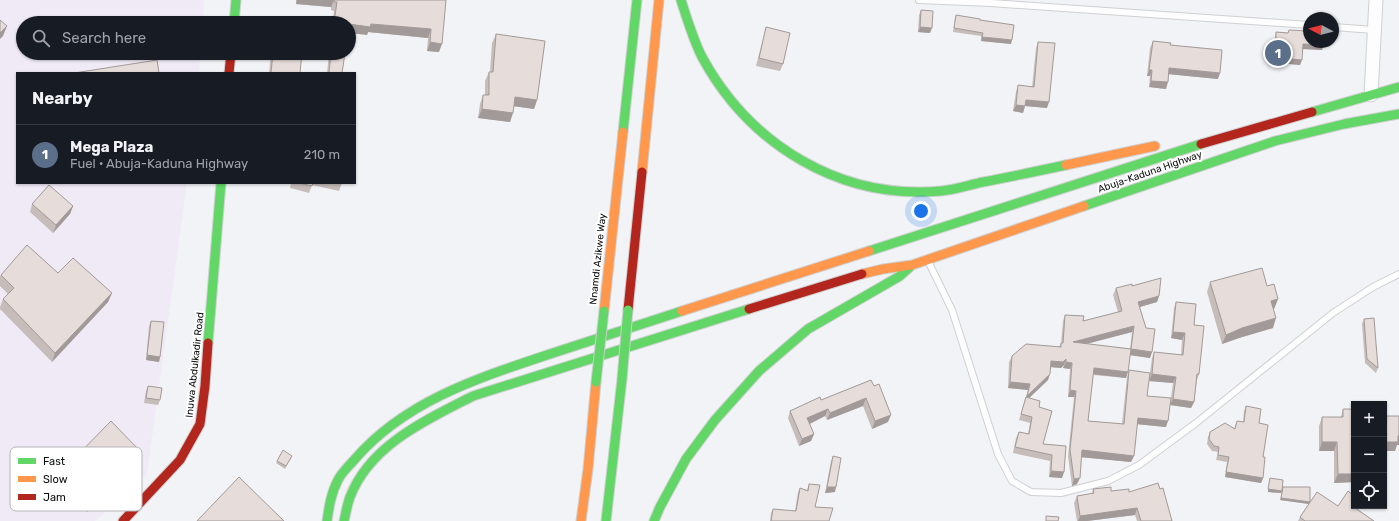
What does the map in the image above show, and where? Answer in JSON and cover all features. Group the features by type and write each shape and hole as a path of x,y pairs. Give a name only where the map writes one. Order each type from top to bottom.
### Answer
{"main road":[{"path":"235,16 236,0"},
{"name":"Nnamdi Azikwe Way","path":"581,521 588,469 637,0"},
{"path":"606,521 622,379 659,0"},
{"path":"681,0 684,14 696,44 724,91 743,114 765,136 786,151 832,177 888,190 917,192 942,191 984,184 1131,150 1162,145"},
{"path":"229,72 230,60"},
{"name":"Abuja-Kaduna Highway","path":"1206,142 1399,87"},
{"name":"Abuja-Kaduna Highway","path":"912,265 1275,141 1344,124 1399,114"},
{"path":"1177,142 1206,142"},
{"path":"327,521 330,504 337,482 374,438 398,419 421,404 452,390 494,373 1206,142"},
{"name":"Inuwa Abdulkadir Road","path":"142,501 180,460 200,424 206,371 221,184"},
{"path":"344,521 350,494 365,469 387,447 420,424 473,396 844,279 883,269 912,265"},
{"path":"654,521 686,460 716,420 759,371 808,329 900,276 912,265"},
{"path":"572,521 588,469"},
{"name":"Inuwa Abdulkadir Road","path":"123,521 132,511"}],"street":[{"path":"1371,95 1376,0"}],"lane":[{"path":"918,0 991,1 1303,25"},
{"path":"1339,27 1374,30"},
{"path":"927,260 952,310 998,454 1012,481 1031,492 1061,493 1108,481 1139,465 1196,423 1333,313 1373,287 1399,274"}],"shaded area":[{"path":"0,0 204,0 203,16 16,16 16,60 200,60 199,72 16,72 16,184 187,184 147,474 142,479 142,447 10,447 10,511 106,511 95,521 0,521"}],"building":[{"path":"334,0 446,0 442,44 430,42 431,29 371,24 370,27 356,25 356,16 335,16 337,2 334,2"},
{"path":"921,10 933,11 932,28 920,27"},
{"path":"956,15 1014,25 1012,40 982,37 983,33 954,28"},
{"path":"0,20 7,26 0,33"},
{"path":"766,27 790,33 783,64 759,58"},
{"path":"1289,30 1303,31 1302,60 1280,58 1281,43 1276,43 1276,32 1288,33"},
{"path":"496,34 545,41 537,100 515,97 513,113 482,109 483,95 489,95 489,72 493,72"},
{"path":"1153,41 1171,43 1170,45 1222,50 1220,73 1169,68 1168,82 1151,81 1152,70 1149,70"},
{"path":"1038,42 1055,43 1049,102 1026,100 1025,106 1016,105 1018,85 1034,87"},
{"path":"157,60 159,72 80,72"},
{"path":"272,60 301,60 300,72 271,72"},
{"path":"330,60 344,60 342,72 329,72"},
{"path":"49,185 73,206 56,225 32,204"},
{"path":"27,245 58,273 73,258 112,293 55,353 3,299 14,288 1,275"},
{"path":"1262,268 1267,286 1274,284 1278,299 1271,301 1276,318 1242,328 1226,335 1210,282"},
{"path":"1161,278 1159,296 1138,302 1146,328 1155,329 1152,352 1131,349 1128,372 1094,368 1088,421 1124,424 1129,370 1150,373 1147,396 1171,398 1168,421 1138,418 1134,456 1082,450 1080,478 1074,479 1070,450 1076,391 1070,390 1072,363 1066,362 1066,359 1063,362 1051,361 1050,374 1027,396 1030,384 1010,382 1012,356 1026,344 1061,347 1061,343 1063,343 1065,315 1084,316 1083,321 1122,311 1116,288 1132,284 1132,286","holes":["1134,326 1131,349 1073,342"]},
{"path":"1176,302 1196,304 1194,325 1204,326 1199,374 1197,374 1194,402 1173,399 1176,377 1152,374 1154,352 1183,355 1185,333 1173,332"},
{"path":"1374,318 1378,368 1367,359 1364,319"},
{"path":"151,321 164,322 160,357 147,355"},
{"path":"871,380 874,386 879,384 891,415 875,421 866,398 830,413 828,409 807,418 814,434 802,439 790,411 820,397 821,400"},
{"path":"148,386 162,388 160,400 146,398"},
{"path":"1026,397 1040,401 1039,407 1052,411 1043,444 1066,446 1064,472 1051,471 1052,455 1015,447 1019,432 1029,434 1032,417 1021,414"},
{"path":"1246,406 1261,409 1259,423 1268,425 1263,457 1265,457 1263,478 1226,472 1229,457 1218,455 1219,447 1214,446 1209,439 1210,432 1225,423 1235,429 1237,421 1244,422"},
{"path":"1343,409 1351,409 1351,474 1338,474 1337,442 1322,442 1322,417 1343,417"},
{"path":"1387,416 1399,416 1398,442 1387,442"},
{"path":"111,421 136,447 86,447"},
{"path":"283,450 292,456 286,466 277,461"},
{"path":"833,456 841,458 836,487 827,487"},
{"path":"239,477 284,521 197,521"},
{"path":"1270,478 1283,480 1282,491 1268,489"},
{"path":"1158,483 1160,489 1163,488 1172,521 1141,521 1137,508 1080,516 1077,496 1094,493 1093,489 1111,487 1111,491 1129,489 1129,492"},
{"path":"809,484 820,485 815,507 833,508 829,521 771,521 773,509 796,511 800,488 808,491"},
{"path":"1283,487 1310,487 1310,502 1281,498"},
{"path":"1348,491 1351,494 1351,509 1356,509 1374,521 1305,521 1300,517 1317,492 1338,506"},
{"path":"1046,516 1059,517 1058,521 1046,521"}],"traffic: fast":[{"path":"235,16 236,0"},
{"path":"623,132 637,0"},
{"path":"681,0 702,57 722,88 745,116 772,140 802,160 834,176 868,186 904,191 941,191 957,189 983,182 1066,165"},
{"path":"1312,112 1399,87"},
{"path":"1084,206 1275,141 1344,124 1399,114"},
{"path":"869,251 1201,144"},
{"path":"208,343 221,184"},
{"path":"654,521 686,459 715,420 759,371 808,329 900,276 910,267"},
{"path":"344,521 350,497 359,479 371,463 385,449 401,436 419,425 473,396 749,309"},
{"path":"622,379 628,310"},
{"path":"596,382 604,311"},
{"path":"327,521 334,490 338,480 344,472 375,438 397,421 421,406 446,393 499,371 682,311"},
{"path":"606,521 622,379"}],"traffic: slow":[{"path":"642,172 659,0"},
{"path":"604,311 623,132"},
{"path":"1066,165 1155,146"},
{"path":"862,274 883,269 912,265 1084,206"},
{"path":"682,311 869,251"},
{"path":"581,521 588,469 596,382"}],"traffic: jam":[{"path":"229,72 230,60"},
{"path":"1201,144 1312,112"},
{"path":"628,310 642,172"},
{"path":"749,309 862,274"},
{"path":"142,501 180,460 200,424 205,386 208,343"},
{"path":"123,521 132,511"}],"place":[{"name":"Mega Plaza","path":"1278,53"}]}
